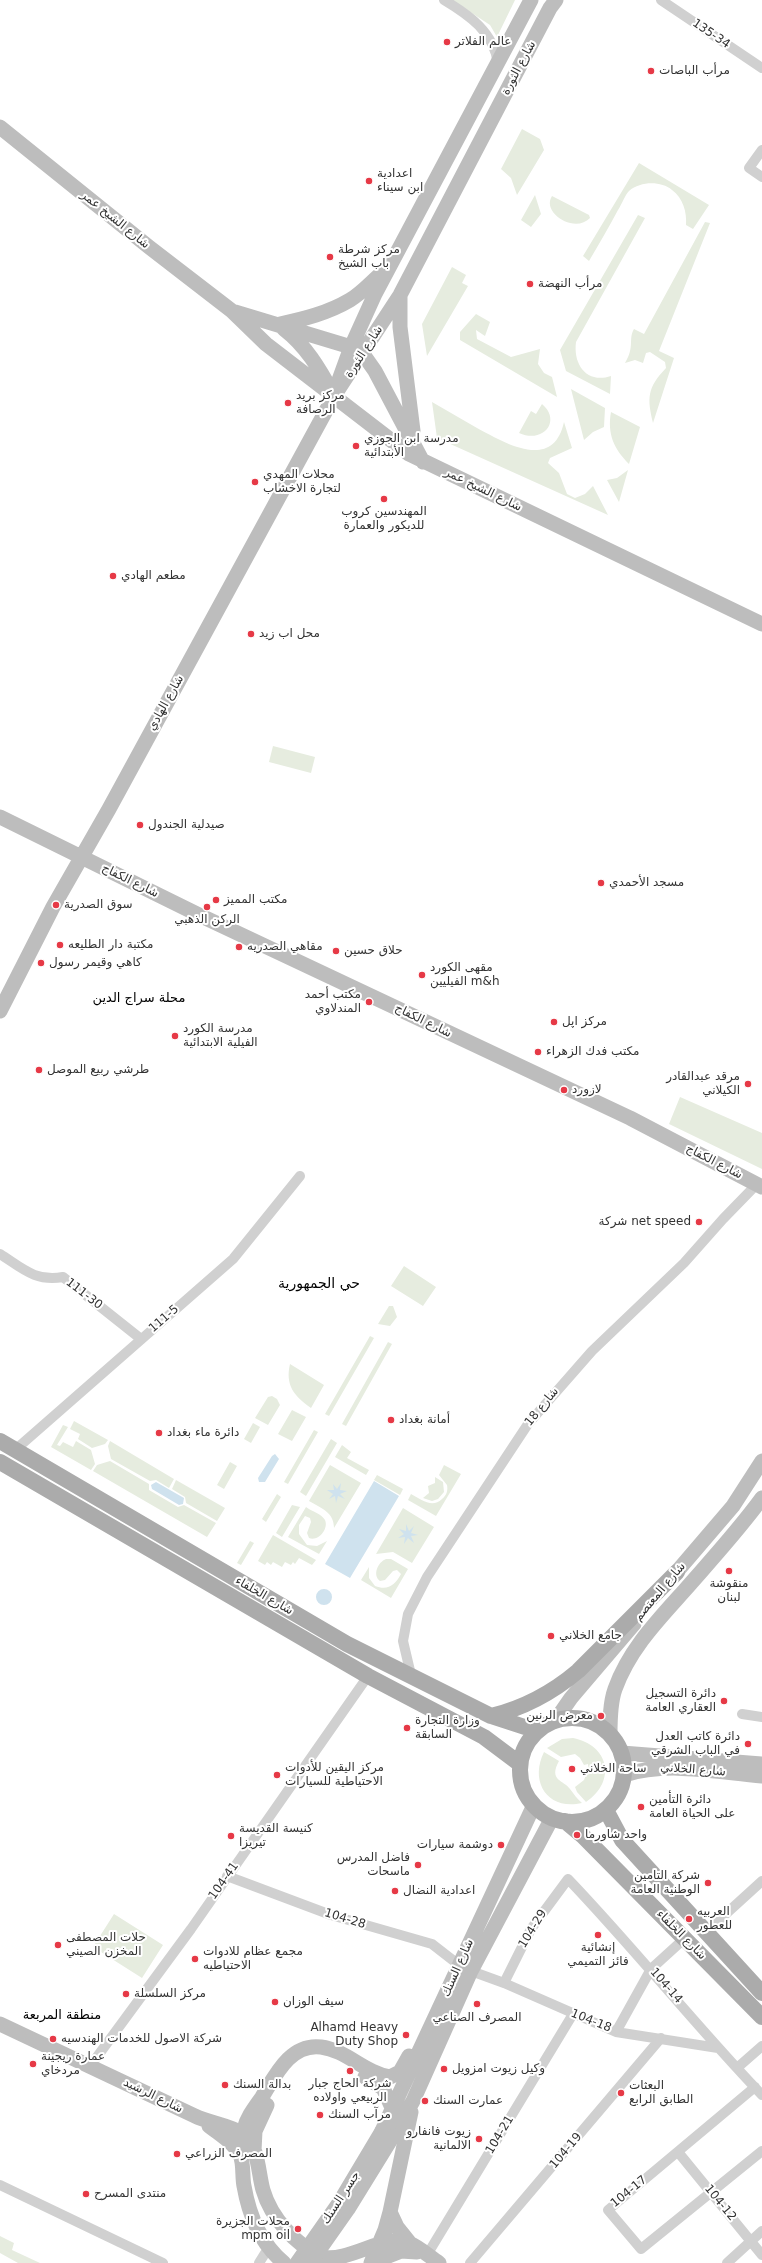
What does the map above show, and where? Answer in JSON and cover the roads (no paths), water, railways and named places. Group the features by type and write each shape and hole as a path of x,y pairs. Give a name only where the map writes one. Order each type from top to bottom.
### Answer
{"main road":[{"name":"شارع الثورة","path":"334,396 357,350 390,266 531,0"},
{"name":"شارع الثورة","path":"357,350 400,295 556,0"},
{"name":"شارع الشيخ عمر","path":"0,127 149,248 232,311 266,344 410,454 423,462 762,624"},
{"path":"278,324 300,320 336,307 351,299 390,266"},
{"path":"400,295 400,327 414,442"},
{"name":"شارع الشيخ عمر","path":"232,311 278,324 357,350"},
{"path":"278,324 294,336 314,359 334,396"},
{"path":"357,350 376,371 423,462"},
{"name":"شارع الهادي","path":"0,1011 53,907 82,858 334,396"},
{"name":"شارع الكفاح","path":"0,817 82,858 630,1118 760,1185"},
{"name":"شارع الخلفاء","path":"0,1440 347,1644 491,1716 537,1731"},
{"name":"شارع المعتصم","path":"554,1721 571,1698 733,1506 762,1461"},
{"name":"شارع الخلفاء","path":"1,1464 368,1676 484,1737 520,1764"},
{"name":"شارع المعتصم","path":"610,1734 610,1719 614,1690 627,1662 644,1636 744,1522 762,1498"},
{"path":"491,1716 530,1703 562,1685 578,1671 677,1572"},
{"path":"574,1718 594,1722 610,1734 622,1753 624,1775 618,1794 606,1810 586,1819 558,1820 534,1805 525,1793 520,1779 520,1764 525,1746 537,1731 554,1721 574,1718"},
{"name":"شارع الخلاني","path":"622,1753 762,1764"},
{"name":"شارع الخلاني","path":"624,1775 642,1769 661,1767 762,1776"},
{"name":"شارع السنك","path":"387,2133 413,2101 465,1968 534,1805"},
{"name":"شارع الخلفاء","path":"606,1810 622,1840 762,1993"},
{"name":"شارع الخلفاء","path":"558,1820 583,1836 762,2017"},
{"name":"شارع السنك","path":"387,2133 393,2110 438,2011 558,1820"},
{"name":"شارع الرشيد","path":"409,2242 395,2242 349,2257 332,2259 322,2258 298,2241 278,2221 269,2206 248,2159 242,2134 252,2113 281,2067 290,2056 304,2049 314,2047 327,2048 376,2073 390,2077 396,2076 405,2066 428,2020 438,2011"},
{"name":"شارع الرشيد","path":"0,2024 91,2065 197,2117 242,2134"},
{"path":"248,2159 258,2121 286,2071 295,2062 306,2056 318,2055 324,2057 380,2084 387,2094 393,2110"},
{"path":"371,2263 385,2230 390,2212 413,2101"},
{"path":"217,2125 231,2124 252,2113"},
{"name":"شارع الرشيد","path":"197,2117 232,2144 248,2159 247,2203 252,2219 261,2236 284,2263"},
{"name":"جسر السنك","path":"297,2263 387,2133"},
{"name":"جسر السنك","path":"310,2263 348,2209 387,2133"},
{"path":"390,2212 397,2227 409,2242 433,2259"},
{"path":"371,2263 401,2251 433,2259"}],"street":[{"path":"444,0 478,24 495,52 498,64"},
{"name":"135-34","path":"661,0 762,68"},
{"path":"762,150 749,168 762,177"},
{"name":"111-5","path":"15,1450 233,1259 300,1176"},
{"name":"شارع 18","path":"411,1675 403,1640 403,1630 408,1614 427,1577 528,1424 592,1351 684,1262 760,1185"},
{"name":"111-30","path":"0,1254 36,1277 48,1280 63,1277 141,1339"},
{"name":"104-41","path":"91,2065 228,1876 368,1676"},
{"path":"742,1714 762,1717"},
{"name":"104-28","path":"228,1876 331,1915 432,1944 465,1968"},
{"name":"104-14","path":"568,1879 651,1969 718,2048 758,2091"},
{"name":"104-29","path":"504,1983 531,1929 568,1879"},
{"path":"706,1932 762,1882"},
{"path":"616,2032 651,1969 684,1939"},
{"name":"104-18","path":"465,1968 504,1983 616,2032 718,2048"},
{"name":"104-21","path":"433,2259 572,2014"},
{"name":"104-19","path":"470,2263 660,2038"},
{"path":"737,2068 762,2046"},
{"name":"104-17","path":"758,2091 678,2152 608,2210 640,2250 762,2151"},
{"name":"104-12","path":"678,2152 762,2255"},
{"path":"0,2185 164,2263"},
{"path":"727,2263 762,2231"},
{"path":"259,2263 269,2247"}],"water":[{"path":"275,1454 279,1459 265,1482 259,1482 258,1478 272,1456"},
{"path":"374,1481 399,1496 350,1578 325,1564"},
{"path":"156,1482 184,1498 183,1504 179,1505 152,1489 151,1485"},
{"path":"341,1483 340,1490 347,1491 340,1494 345,1499 338,1496 336,1503 335,1496 329,1499 333,1494 327,1490 334,1490 333,1484 337,1489"},
{"path":"406,1524 409,1531 414,1526 411,1533 418,1535 411,1536 414,1543 408,1538 404,1544 405,1537 398,1538 404,1534 399,1529 406,1531"},
{"path":"321,1589 327,1589 332,1594 330,1603 327,1605 321,1605 316,1600 316,1594"}],"place":[{"name":"عالم الفلاتر","path":"447,42"},
{"name":"مرأب الباصات","path":"651,71"},
{"name":"اعدادية ابن سيناء","path":"369,181"},
{"name":"مركز شرطة باب الشيخ","path":"330,257"},
{"name":"مرأب النهضة","path":"530,284"},
{"name":"مركز بريد الرصافة","path":"288,403"},
{"name":"مدرسة ابن الجوزي الأبتدائية","path":"356,446"},
{"name":"محلات المهدي لتجارة الاخشاب","path":"255,482"},
{"name":"المهندسين كروب للديكور والعمارة","path":"384,499"},
{"name":"مطعم الهادي","path":"113,576"},
{"name":"محل اب زيد","path":"251,634"},
{"name":"صيدلية الجندول","path":"140,825"},
{"name":"مسجد الأحمدي","path":"601,883"},
{"name":"مكتب المميز","path":"216,900"},
{"name":"سوق الصدرية","path":"56,905"},
{"name":"الركن الذهبي","path":"207,907"},
{"name":"مكتبة دار الطليعه","path":"60,945"},
{"name":"مقاهي الصدريه","path":"239,947"},
{"name":"حلاق حسين","path":"336,951"},
{"name":"كاهي وقيمر رسول","path":"41,963"},
{"name":"مقهى الكورد الفيليين m&h","path":"422,975"},
{"name":"مكتب أحمد المندلاوي","path":"369,1002"},
{"name":"مركز اپل","path":"554,1022"},
{"name":"مدرسة الكورد الفيلية الابتدائية","path":"175,1036"},
{"name":"مكتب فدك الزهراء","path":"538,1052"},
{"name":"طرشي ربيع الموصل","path":"39,1070"},
{"name":"مرقد عبدالقادر الكيلاني","path":"748,1084"},
{"name":"لازورد","path":"564,1090"},
{"name":"شركة net speed","path":"699,1222"},
{"name":"أمانة بغداد","path":"391,1420"},
{"name":"دائرة ماء بغداد","path":"159,1433"},
{"name":"منقوشة لبنان","path":"729,1571"},
{"name":"جامع الخلاني","path":"551,1636"},
{"name":"دائرة التسجيل العقاري العامة","path":"724,1701"},
{"name":"معرض الرنين","path":"601,1716"},
{"name":"وزارة التجارة السابقة","path":"407,1728"},
{"name":"دائرة كاتب العدل في الباب الشرقي","path":"748,1744"},
{"name":"ساحة الخلاني","path":"572,1769"},
{"name":"مركز اليقين للأدوات الاحتياطية للسيارات","path":"277,1775"},
{"name":"دائرة التأمين على الحياة العامة","path":"641,1807"},
{"name":"واحد شاورما","path":"577,1835"},
{"name":"كنيسة القديسة تيريزا","path":"231,1836"},
{"name":"دوشمة سيارات","path":"501,1845"},
{"name":"فاضل المدرس ماسحات","path":"418,1865"},
{"name":"شركة التامين الوطنية العامة","path":"708,1883"},
{"name":"اعدادية النضال","path":"395,1891"},
{"name":"العربيه للعطور","path":"689,1919"},
{"name":"إنشائية فائز التميمي","path":"598,1935"},
{"name":"حلات المصطفى المخزن الصيني","path":"58,1945"},
{"name":"مجمع عظام للادوات الاحتياطيه","path":"195,1959"},
{"name":"مركز السلسلة","path":"126,1994"},
{"name":"سيف الوزان","path":"275,2002"},
{"name":"المصرف الصناعي","path":"477,2004"},
{"name":"Alhamd Heavy Duty Shop","path":"406,2035"},
{"name":"شركة الاصول للخدمات الهندسيه","path":"53,2039"},
{"name":"عمارة ريجينة مردخاي","path":"33,2064"},
{"name":"وكيل زيوت امزويل","path":"444,2069"},
{"name":"شركة الحاج جبار الربيعي واولاده","path":"350,2071"},
{"name":"بدالة السنك","path":"225,2085"},
{"name":"البعثات الطابق الرابع","path":"621,2093"},
{"name":"عمارت السنك","path":"425,2101"},
{"name":"مرآب السنك","path":"320,2115"},
{"name":"زيوت فانفارو الالمانية","path":"479,2139"},
{"name":"المصرف الزراعي","path":"177,2154"},
{"name":"منتدى المسرح","path":"86,2194"},
{"name":"محلات الجزيرة mpm oil","path":"298,2229"}],"district":[{"name":"محلة سراج الدين","path":"139,999"},
{"name":"حي الجمهورية","path":"319,1284"},
{"name":"منطقة المربعة","path":"62,2016"}]}
